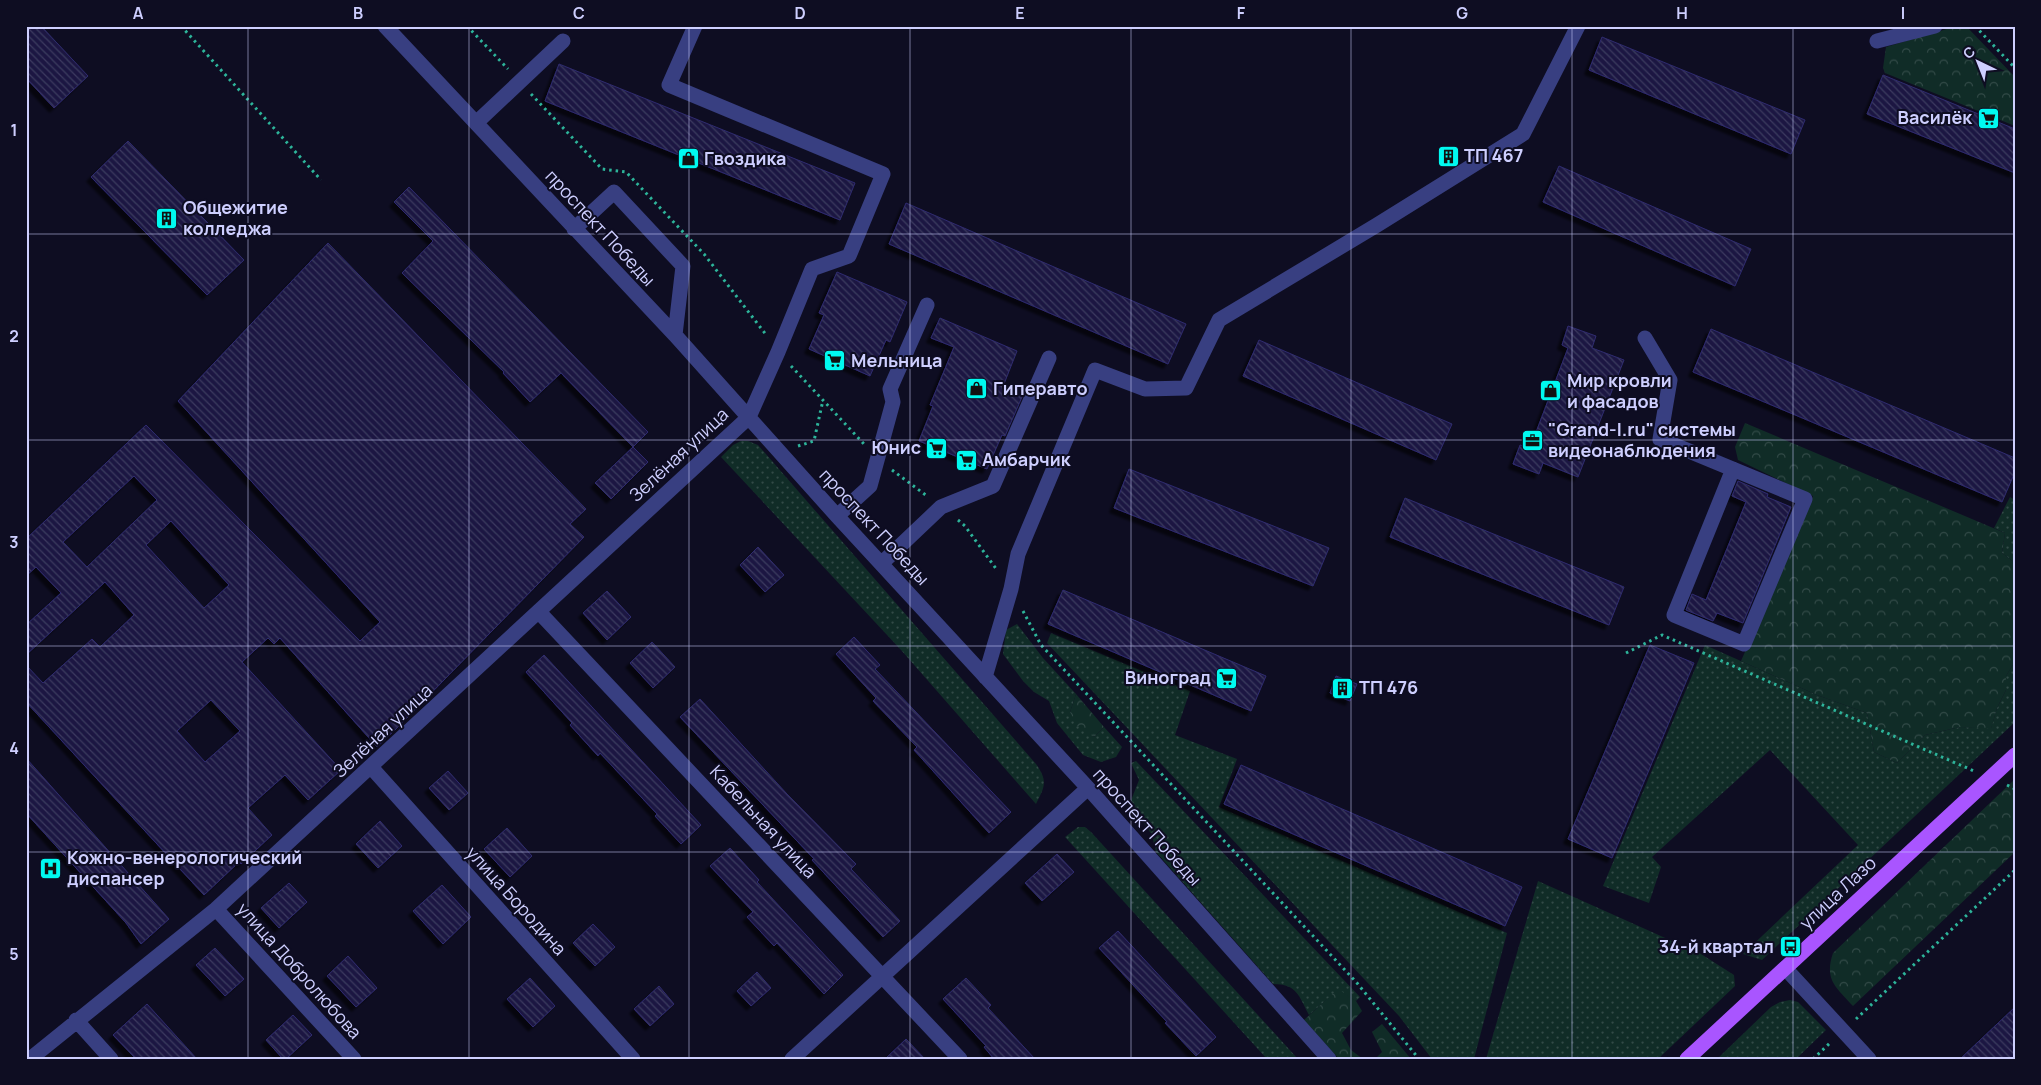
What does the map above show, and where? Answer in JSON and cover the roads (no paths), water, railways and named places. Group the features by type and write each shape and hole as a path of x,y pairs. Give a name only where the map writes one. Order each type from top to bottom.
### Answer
{"main road":[{"name":"улица Лазо","path":"1687,1059 2015,755"}],"street":[{"name":"проспект Победы","path":"385,26 675,335 837,516 1088,788 1329,1059"},
{"path":"695,26 670,85 883,174 849,256 812,268 778,352 748,416"},
{"path":"985,677 1011,588 1018,554 1095,370 1145,389 1186,388 1219,320 1524,134 1578,26"},
{"path":"1878,41 1935,26"},
{"path":"476,124 563,41"},
{"path":"574,229 614,192 683,266 675,335"},
{"path":"837,516 870,486 893,402 890,389 927,305"},
{"path":"1645,338 1670,380 1660,439 1733,469 1805,499 1744,644 1674,615 1733,469"},
{"path":"882,563 941,507 993,486 1049,358"},
{"name":"Зелёная улица","path":"30,1059 216,908 539,612 748,416"},
{"name":"Кабельная улица","path":"539,612 960,1059"},
{"name":"улица Бородина","path":"371,767 633,1059"},
{"path":"792,1059 1088,788"},
{"name":"улица Добролюбова","path":"216,908 354,1059"},
{"path":"1785,968 1869,1059"},
{"path":"76,1020 111,1059"}],"place":[{"name":"Василёк","path":"1988,118"},
{"name":"ТП 467","path":"1448,156"},
{"name":"Гвоздика","path":"688,159"},
{"name":"Общежитие колледжа","path":"167,218"},
{"name":"Мельница","path":"835,361"},
{"name":"Гиперавто","path":"977,389"},
{"name":"Мир кровли и фасадов","path":"1551,391"},
{"name":"\"Grand-l.ru\" системы видеонаблюдения","path":"1532,440"},
{"name":"Юнис","path":"937,448"},
{"name":"Амбарчик","path":"966,460"},
{"name":"Виноград","path":"1227,678"},
{"name":"ТП 476","path":"1343,688"},
{"name":"Кожно-венерологический диспансер","path":"51,868"},
{"name":"34-й квартал","path":"1790,947"}]}
